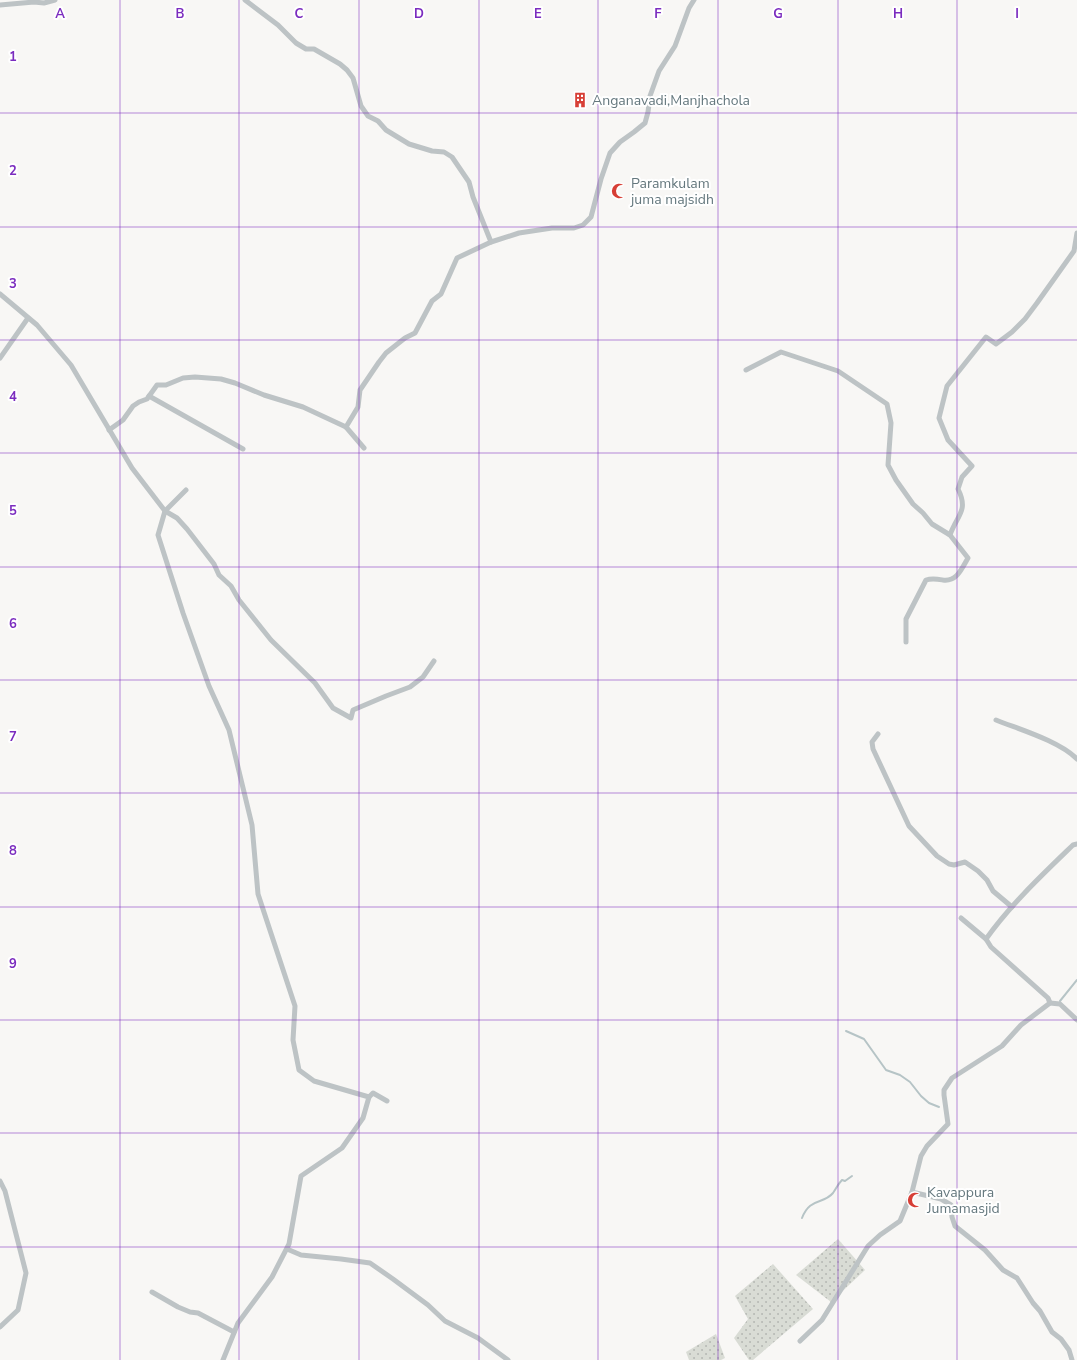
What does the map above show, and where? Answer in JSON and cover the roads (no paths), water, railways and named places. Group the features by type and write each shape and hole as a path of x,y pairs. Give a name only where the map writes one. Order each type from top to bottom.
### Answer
{"street":[{"path":"0,5 34,2 44,3 55,0"},
{"path":"245,0 278,25 296,43 306,49 314,49 348,70 353,78 361,106 368,116 378,121 386,130 409,144 432,151 444,152 452,157 470,182 473,196 491,242"},
{"path":"346,427 358,407 360,390 378,362 386,353 405,338 415,333 432,301 441,294 457,258 491,242 519,233 552,228 574,228 584,225 591,217 601,179 610,153 620,142 645,123 650,96 659,71 675,46 689,8 694,0"},
{"path":"950,535 962,510 963,499 958,488 962,477 972,466 948,440 939,418 947,386 986,337 996,344 1012,332 1025,318 1074,251 1077,233"},
{"path":"0,294 37,325 71,365 132,468 165,511 177,518 182,524 214,564 219,575 231,586 239,600 271,640 315,682 333,708 351,718 353,710 410,688 423,677 434,662"},
{"path":"0,358 28,318"},
{"path":"746,370 781,352 838,370 887,404 891,423 888,465 896,480 913,504 932,524 950,535 968,558 960,572 953,579 926,580 906,619 906,642"},
{"path":"109,430 123,420 133,406 138,402 147,399 157,385 166,385 183,378 196,377 222,379 303,407 346,427 364,448"},
{"path":"149,396 243,449"},
{"path":"186,490 165,511 158,535 183,613 209,686 229,730 252,825 258,894 295,1006 293,1040 299,1070 314,1081 369,1097"},
{"path":"996,720 1043,738 1070,752 1077,759"},
{"path":"878,734 872,742 873,749 909,826 937,856 949,864 954,865 965,862 978,871 987,880 993,891 1012,907"},
{"path":"986,939 1012,907 1046,871 1073,845 1077,844"},
{"path":"961,918 986,939 991,948 1048,998 1050,1003"},
{"path":"800,1341 822,1320 868,1246 880,1235 900,1221 912,1192 921,1156 948,1124 944,1090 952,1078 1002,1046 1021,1024 1050,1003 1060,1004 1077,1020"},
{"path":"224,1360 238,1323 272,1277 289,1244 301,1176 342,1148 363,1118 369,1097 373,1093 387,1100"},
{"path":"0,1181 5,1191 26,1273 18,1310 0,1327"},
{"path":"912,1192 941,1199 951,1205 952,1217 955,1226 985,1250 1003,1270 1017,1278 1040,1311 1052,1332 1061,1339 1069,1350 1072,1360"},
{"path":"286,1249 301,1255 341,1258 370,1263 428,1305 445,1320 478,1338 508,1360"},
{"path":"152,1292 178,1307 190,1312 198,1313 234,1332"}],"waterway":[{"path":"1060,1001 1077,980"},
{"path":"846,1031 864,1039 886,1070 900,1075 910,1082 921,1096 929,1103 939,1107"},
{"path":"802,1218 805,1211 809,1207 829,1197 842,1180 845,1181 852,1176"}],"place":[{"name":"Anganavadi,Manjhachola","path":"580,100"},
{"name":"Paramkulam juma majsidh","path":"619,191"},
{"name":"Kavappura Jumamasjid","path":"915,1200"}]}
